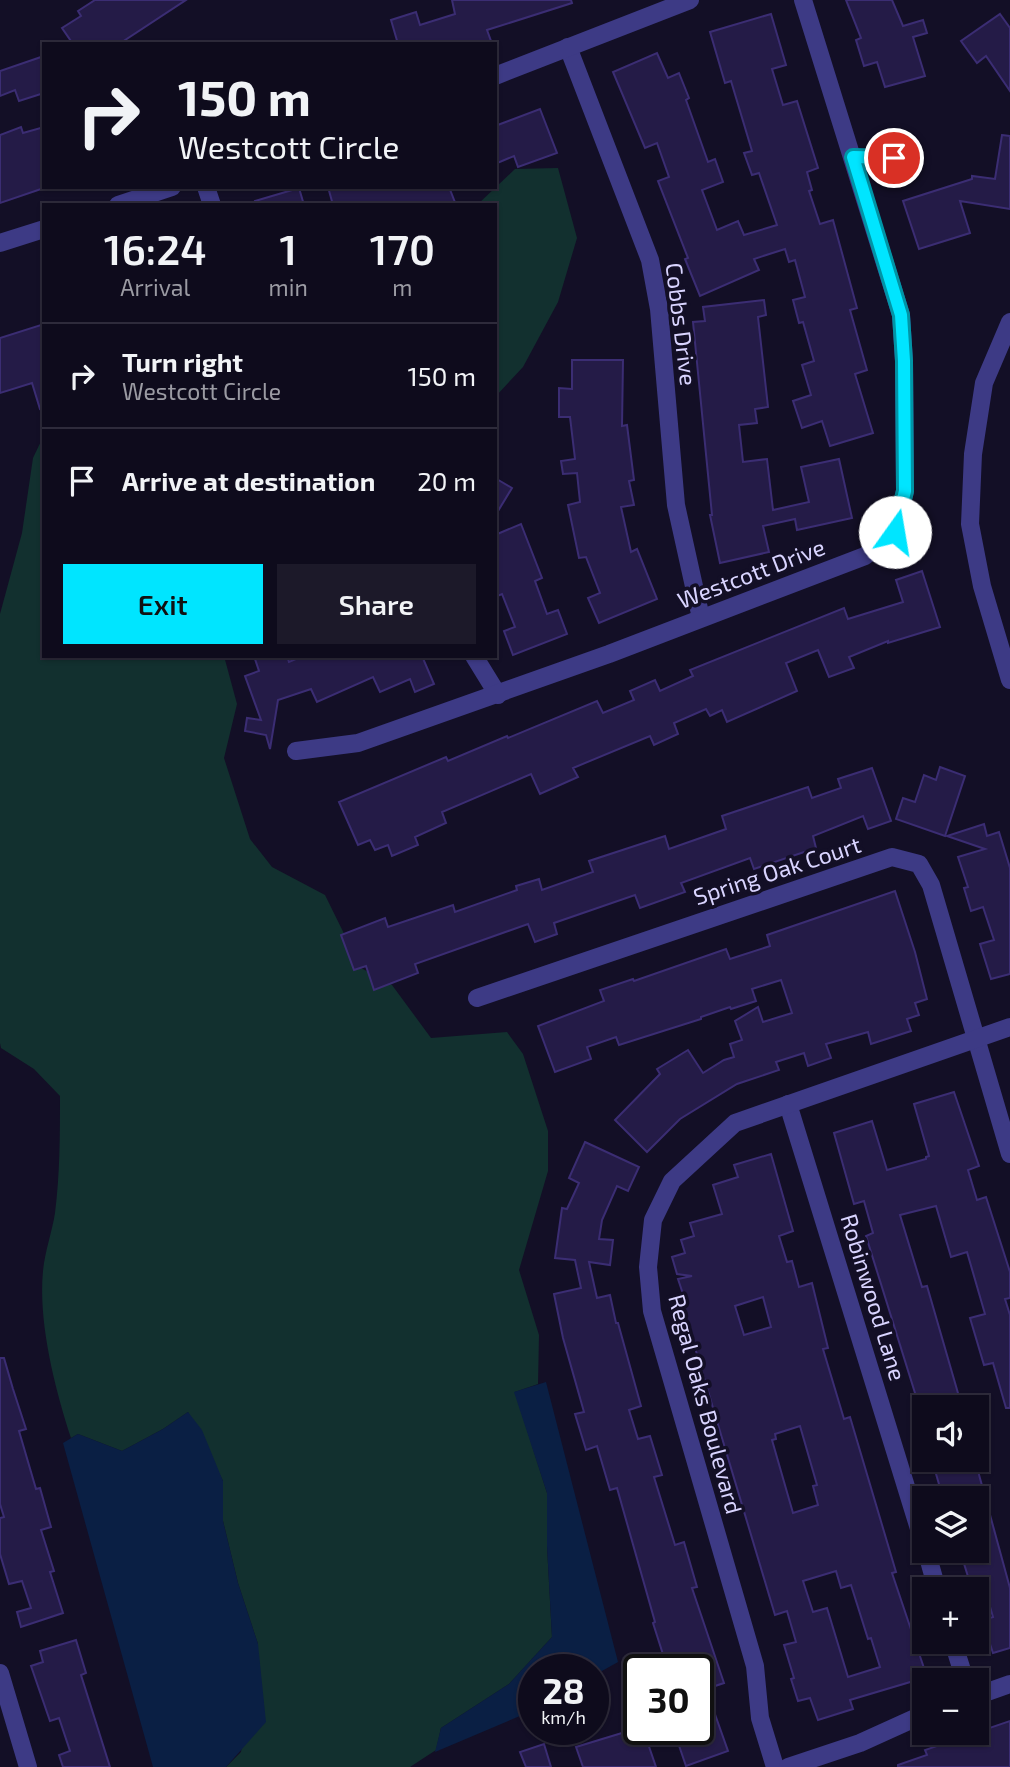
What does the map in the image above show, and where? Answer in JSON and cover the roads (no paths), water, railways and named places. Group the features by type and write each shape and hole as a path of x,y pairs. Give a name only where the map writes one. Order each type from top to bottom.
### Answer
{"street":[{"path":"497,75 690,0"},
{"name":"Westcott Drive","path":"296,751 358,743 498,695 865,556 895,532 905,491 901,315 803,0"},
{"name":"Cobbs Drive","path":"568,47 650,260 659,309 676,505 701,618"},
{"path":"124,203 166,189"},
{"path":"0,243 42,230"},
{"path":"1010,322 984,383 972,454 970,524 982,586 1010,680"},
{"path":"475,658 498,695"},
{"name":"Spring Oak Court","path":"477,998 892,857 919,864 931,885 1010,1154"},
{"name":"Regal Oaks Boulevard","path":"775,1767 760,1718 755,1666 652,1311 648,1267 653,1220 672,1181 735,1123 1010,1027"},
{"name":"Robinwood Lane","path":"788,1104 912,1506"},
{"path":"0,1673 28,1767"},
{"path":"989,1691 1010,1684"},
{"path":"788,1767 860,1742 912,1719"}],"lane":[{"path":"853,157 894,158 916,165"}],"water":[{"path":"546,1382 618,1662 609,1667 609,1654 536,1654 552,1637 547,1493 514,1392"},
{"path":"188,1412 202,1430 223,1481 223,1521 238,1583 258,1644 266,1722 226,1767 153,1767 63,1443 78,1434 122,1451"},
{"path":"518,1674 518,1717 435,1752 441,1728 509,1684"}]}
